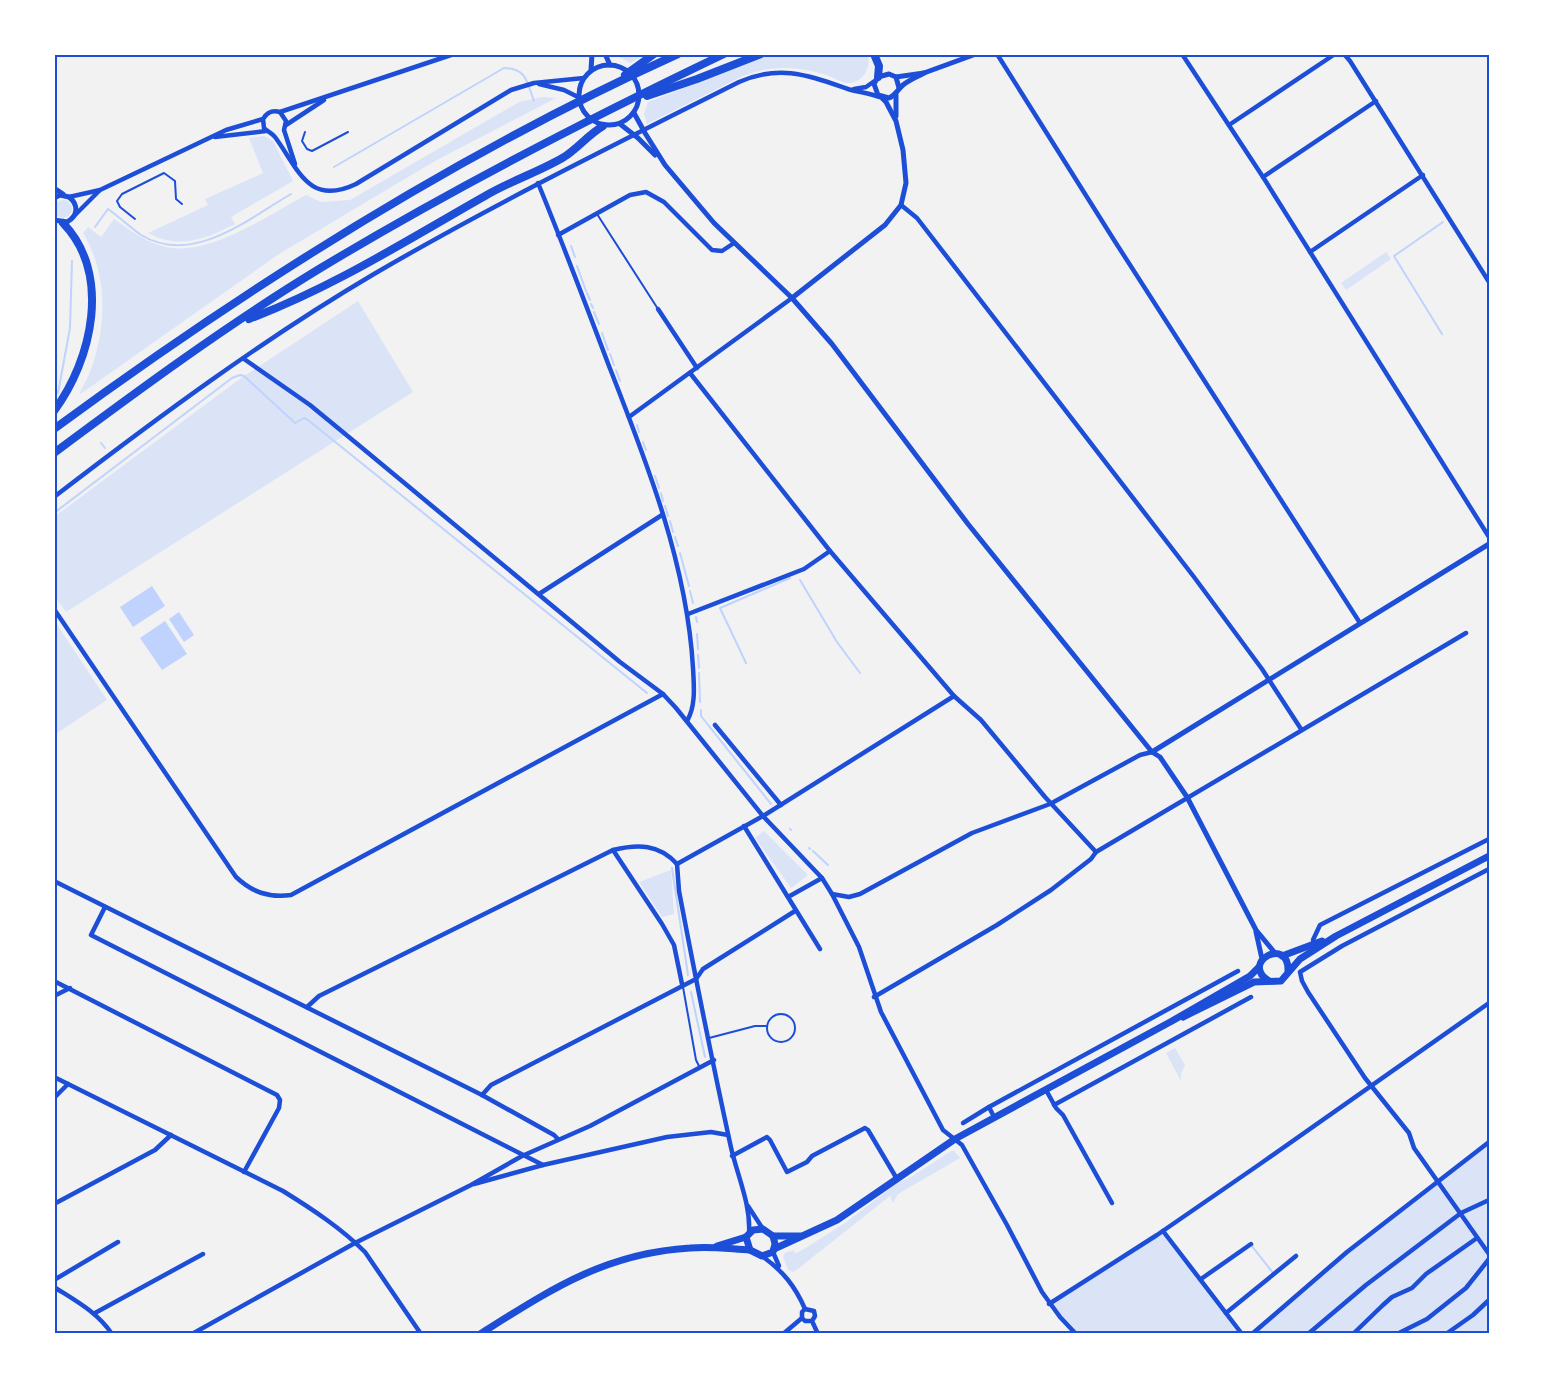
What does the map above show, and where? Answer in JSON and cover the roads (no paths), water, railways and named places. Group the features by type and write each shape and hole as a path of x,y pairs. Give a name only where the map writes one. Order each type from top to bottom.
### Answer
{"highway":[{"path":"615,83 640,62 654,54"},
{"path":"54,429 134,370 264,283 444,174 615,83 678,54"},
{"path":"54,453 144,386 318,270 469,183 617,105 724,54"},
{"path":"617,105 698,79 761,54"},
{"path":"874,54 879,66 877,79"},
{"path":"235,324 287,305 395,248 487,195 563,158 585,138 603,126"},
{"path":"54,411 67,392 82,362 91,317 90,286 85,259 76,238 57,222"}],"main road":[{"path":"1172,1021 1190,1015 1254,982 1281,981 1299,959 1336,936 1489,856"},
{"path":"480,1334 558,1286 608,1263 655,1252 713,1247 750,1250 762,1256 837,1220 955,1139 1250,976 1268,955 1278,955 1336,936"},
{"path":"1278,955 1287,963 1288,971"},
{"path":"1261,963 1261,974 1269,981"},
{"path":"713,1247 763,1229 773,1236 806,1235"},
{"path":"747,1235 750,1250"},
{"path":"773,1236 773,1250"}],"street":[{"path":"54,198 100,190 226,130 263,119 269,112 280,112 454,54"},
{"path":"591,70 592,54"},
{"path":"605,54 610,65"},
{"path":"629,417 792,298 885,225 901,205 904,194 906,172 896,121 896,95 899,88 924,73 976,54"},
{"path":"997,54 1360,623"},
{"path":"1182,54 1263,177 1489,537"},
{"path":"1229,125 1335,54"},
{"path":"1344,54 1489,282"},
{"path":"610,65 625,69 635,80 640,93 639,103 628,120 620,124 603,126 590,120 585,114 578,97 579,87 591,70 610,65"},
{"path":"54,497 244,359 372,275 486,210 739,82 761,74 779,72 799,74 889,99 896,95"},
{"path":"851,90 866,87 889,74 896,77 924,73"},
{"path":"896,77 899,88"},
{"path":"210,137 266,130 273,134 298,173 316,188 335,191 346,189 499,96 534,83 584,78"},
{"path":"877,79 874,88 886,102 896,121"},
{"path":"534,83 564,90 578,97"},
{"path":"273,134 331,96"},
{"path":"1263,177 1376,101"},
{"path":"280,112 285,117 285,128 298,173"},
{"path":"634,112 665,165"},
{"path":"263,119 266,130"},
{"path":"620,124 665,165 734,243 792,298 832,344 968,524 1152,752 1160,758 1187,797 1256,930 1278,955"},
{"path":"1310,252 1423,175"},
{"path":"538,183 629,417 679,572 688,614 694,690 692,713 687,721"},
{"path":"54,188 76,204 75,214"},
{"path":"57,222 70,221 100,190"},
{"path":"558,235 630,195 646,192 664,202 712,250 722,251 734,243"},
{"path":"901,205 917,218 1059,400 1194,577 1301,729"},
{"path":"658,309 697,368"},
{"path":"244,359 327,419 663,694 763,816 822,878 859,947 874,997 881,1012 944,1130 962,1144 1049,1304 1076,1334"},
{"path":"690,373 830,551 954,696 981,720 1050,804 1096,852"},
{"path":"539,594 662,515"},
{"path":"832,894 849,897 860,894 972,833 1050,804 1140,756 1152,752 1489,544"},
{"path":"688,614 804,568 830,551"},
{"path":"54,609 236,877 250,888 265,895 291,895 663,694"},
{"path":"874,997 1015,913 1059,884 1091,859 1096,852 1466,633"},
{"path":"678,864 763,816 954,696"},
{"path":"716,725 781,805"},
{"path":"744,826 820,949"},
{"path":"1315,944 1314,940 1320,925 1489,839"},
{"path":"307,1007 319,996 613,850 640,845 650,846 672,858 678,864 679,891 696,979 732,1156 746,1203 749,1222 747,1235"},
{"path":"613,850 674,945 682,984"},
{"path":"1398,1334 1427,1319 1466,1288 1489,1257 1461,1213 1414,1148 1408,1133 1365,1078 1308,992 1300,972 1342,946 1489,869"},
{"path":"788,897 822,878"},
{"path":"54,881 482,1095 558,1139"},
{"path":"105,907 91,936 543,1165"},
{"path":"482,1095 491,1085 682,984 696,979 703,969 795,911"},
{"path":"1256,930 1261,963"},
{"path":"963,1123 1238,970"},
{"path":"54,981 277,1095 280,1100 279,1108 244,1172"},
{"path":"54,996 70,988"},
{"path":"1054,1105 1251,996"},
{"path":"1049,1304 1163,1231 1489,1003"},
{"path":"192,1334 355,1243 471,1185 522,1156 590,1126 714,1060"},
{"path":"54,1077 283,1191 311,1208 365,1252 421,1334"},
{"path":"54,1098 68,1084"},
{"path":"1046,1090 1057,1111 1063,1115 1112,1203"},
{"path":"989,1107 994,1117"},
{"path":"732,1156 765,1137 770,1140 788,1172 807,1162 812,1156 865,1128 897,1179"},
{"path":"471,1185 543,1165 667,1137 711,1132 728,1135"},
{"path":"54,1204 155,1150 171,1135"},
{"path":"1252,1334 1347,1252 1489,1142"},
{"path":"1308,1334 1366,1285 1461,1213 1489,1200"},
{"path":"746,1203 763,1229"},
{"path":"1163,1231 1242,1334"},
{"path":"1353,1334 1392,1298 1412,1288 1426,1274 1477,1238"},
{"path":"54,1280 118,1242"},
{"path":"1201,1279 1251,1244"},
{"path":"773,1250 780,1269 798,1293 806,1309 814,1311 815,1316 812,1321"},
{"path":"95,1313 203,1254"},
{"path":"762,1256 780,1269"},
{"path":"1226,1313 1296,1256"},
{"path":"54,1287 95,1313 103,1320 112,1334"},
{"path":"1446,1334 1473,1315 1489,1300"},
{"path":"806,1309 802,1312 802,1318 805,1322 812,1321"},
{"path":"783,1334 802,1318"},
{"path":"812,1321 818,1334"}],"lane":[{"path":"305,132 302,141 307,149 312,151 348,132"},
{"path":"135,219 120,207 117,201 122,194 160,174 164,173 175,181 176,199 182,204"},
{"path":"597,214 658,309"},
{"path":"682,984 699,1066"},
{"path":"782,1013 793,1020 795,1030 789,1040 777,1041 767,1033 766,1026 769,1019 782,1013"},
{"path":"709,1038 755,1026 766,1026"}],"water":[{"path":"152,586 165,606 133,627 120,607"},
{"path":"179,612 194,635 184,642 169,619"},
{"path":"165,621 187,654 162,670 140,638"}],"waterway":[{"path":"334,167 504,68 522,74 534,101"},
{"path":"95,227 108,209 141,235 161,243 180,245 200,242 238,226 291,194"},
{"path":"1442,334 1394,256 1443,222"},
{"path":"571,246 575,257"},
{"path":"58,393 70,328 72,261"},
{"path":"577,266 586,291"},
{"path":"587,293 590,300"},
{"path":"591,304 593,308"},
{"path":"594,312 599,324"},
{"path":"602,333 608,350"},
{"path":"610,354 614,365"},
{"path":"616,370 620,381"},
{"path":"54,513 232,378 244,376 295,423 304,418 308,420 647,693"},
{"path":"637,425 639,432"},
{"path":"643,442 646,450"},
{"path":"101,443 105,448"},
{"path":"655,476 659,488"},
{"path":"661,493 663,501"},
{"path":"665,506 668,516"},
{"path":"670,521 673,532"},
{"path":"675,537 678,546"},
{"path":"680,553 689,586"},
{"path":"746,663 720,608 790,578"},
{"path":"800,580 837,642 860,673"},
{"path":"690,591 693,603"},
{"path":"696,617 697,622"},
{"path":"697,634 698,649"},
{"path":"698,655 699,668"},
{"path":"699,673 700,702"},
{"path":"701,710 701,716 771,804"},
{"path":"813,851 828,865"},
{"path":"672,868 688,975"},
{"path":"691,992 705,1057"},
{"path":"1251,1245 1273,1273"}]}
